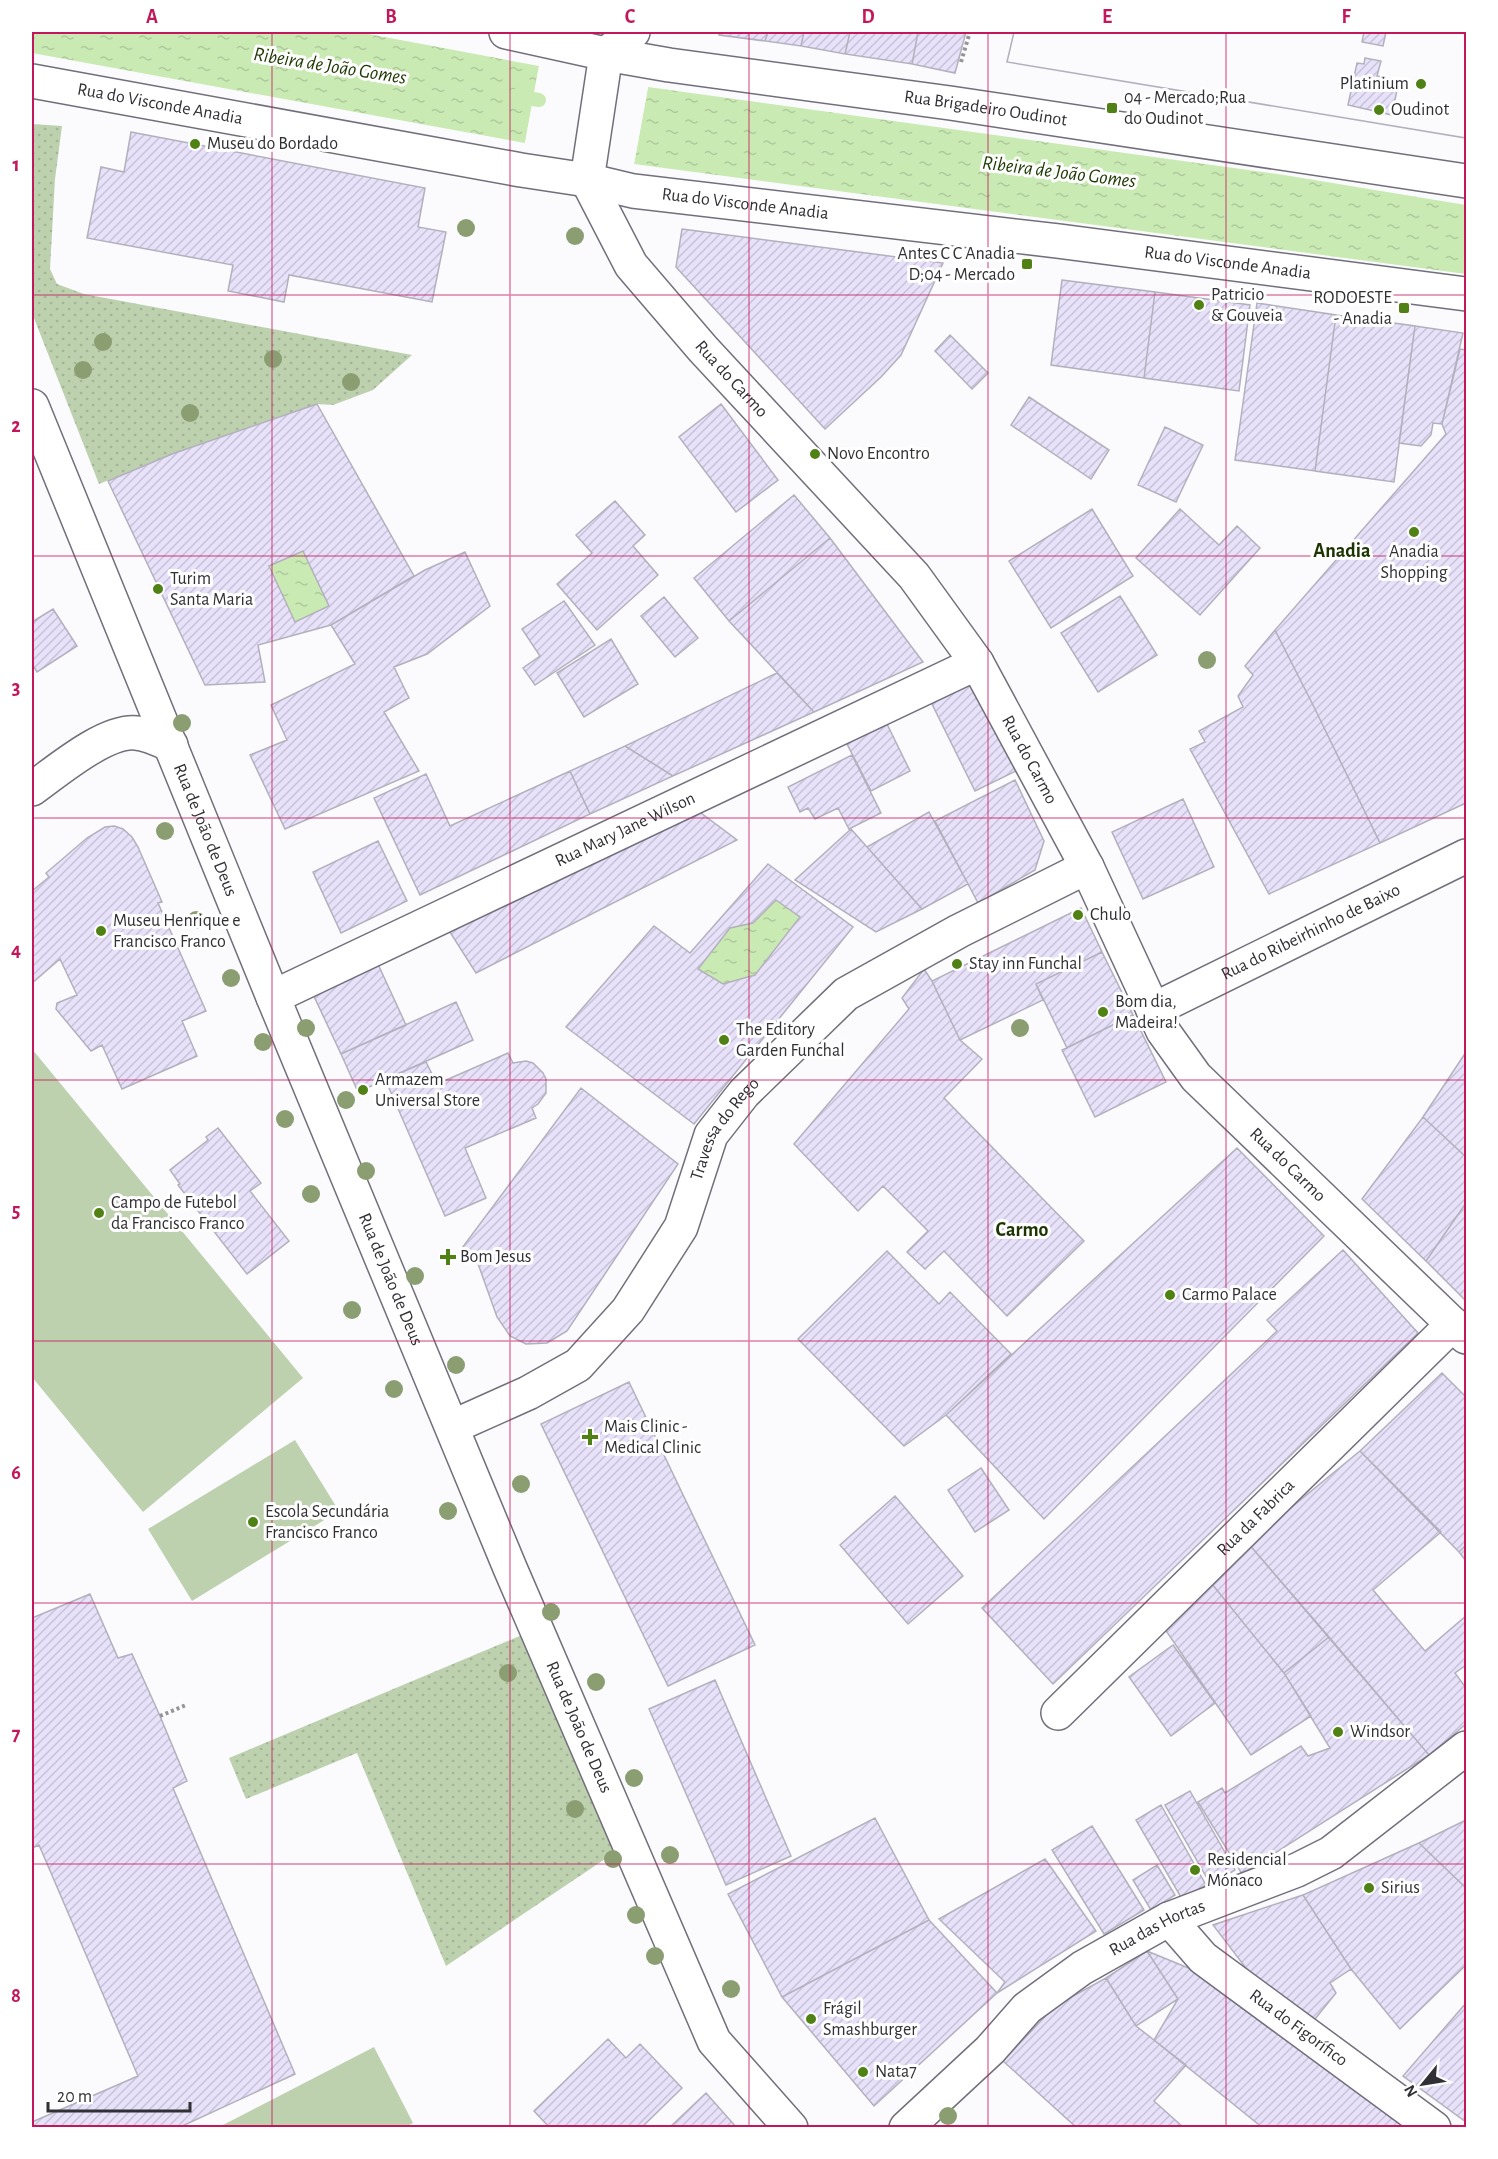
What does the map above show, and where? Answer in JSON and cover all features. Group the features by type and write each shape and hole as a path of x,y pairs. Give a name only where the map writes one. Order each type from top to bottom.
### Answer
{"street":[{"name":"Rua Brigadeiro Oudinot","path":"506,32 561,37 604,66 1467,181"},
{"path":"589,168 604,66 633,32"},
{"name":"Rua do Visconde Anadia","path":"32,81 521,170 589,168 633,191 1058,241 1467,294"},
{"name":"Rua do Carmo","path":"589,168 631,265 643,281 703,349 914,576 977,663 1087,867 1163,1031 1196,1077 1460,1330"},
{"name":"Rua de João de Deus","path":"32,406 273,998 510,1568 714,2041 791,2127"},
{"name":"Rua Mary Jane Wilson","path":"273,998 977,663"},
{"path":"32,789 93,746 123,734 136,733 171,745"},
{"name":"Rua do Ribeirhinho de Baixo","path":"1153,1010 1467,856"},
{"name":"Travessa do Rego","path":"452,1426 528,1393 578,1365 621,1318 681,1227 711,1135 744,1093 846,994 959,931 1087,867"},
{"name":"Rua da Fabrica","path":"1058,1713 1460,1330"},
{"name":"Rua das Hortas","path":"906,2127 990,2050 1027,2008 1082,1968 1169,1920 1297,1870 1331,1853 1467,1748"},
{"name":"Rua do Figorífico","path":"1169,1920 1203,1958 1428,2123"}],"path":[{"path":"160,1716 186,1705"}],"shaded area":[{"path":"32,124 62,126 55,179 50,269 57,284 84,294 412,355 373,390 333,405 317,404 172,454 99,484 32,313"},
{"name":"Campo de Futebol da Francisco Franco","path":"32,1049 303,1378 143,1512 32,1377"},
{"path":"295,1440 339,1511 192,1601 148,1529"},
{"path":"522,1635 614,1853 446,1966 357,1753 246,1799 229,1758"},
{"path":"374,2047 413,2123 404,2128 219,2127"}],"water":[{"path":"32,32 358,32 539,66 525,143 32,53"},
{"path":"648,87 1284,175 1466,205 1466,274 634,164"},
{"path":"303,551 329,606 295,622 269,566"},
{"path":"776,900 800,917 755,975 723,984 698,969 730,928 753,923"}],"pier":[{"path":"539,66 542,67 528,144 525,143"},
{"path":"645,87 648,87 634,164 631,163"}],"building":[{"path":"719,32 768,32 765,41 719,35"},
{"path":"768,32 804,32 801,46 765,41"},
{"path":"804,32 850,32 845,54 801,46"},
{"path":"850,32 918,32 912,64 845,54"},
{"path":"918,32 966,32 955,73 912,64"},
{"name":"Oudinot","path":"1014,32 1364,32 1362,42 1383,46 1386,32 1466,32 1466,138 1007,62","holes":["1365,58 1381,61 1377,76 1399,80 1392,115 1348,105 1357,63 1364,64"]},
{"name":"Oudinot","path":"1014,32 1466,32 1466,138 1007,62"},
{"path":"131,132 425,188 418,227 446,232 432,302 289,275 284,302 228,291 233,265 87,238 101,167 124,172"},
{"path":"682,229 943,263 901,355 881,377 825,429 676,267"},
{"path":"1062,280 1155,292 1144,378 1051,365"},
{"path":"1155,292 1250,305 1239,391 1144,378"},
{"path":"1257,303 1336,315 1315,471 1235,460"},
{"path":"1336,315 1415,326 1394,482 1315,471"},
{"path":"1415,326 1463,333 1442,424 1433,423 1431,435 1421,446 1399,443"},
{"path":"950,335 988,373 972,389 935,351"},
{"name":"Anadia Shopping","path":"1460,349 1466,350 1466,803 1380,843 1275,630 1446,434 1442,424"},
{"path":"1029,397 1109,450 1091,479 1011,425"},
{"path":"317,404 414,576 331,625 258,645 265,682 205,685 108,481 172,454","holes":["303,551 329,606 295,622 269,566"]},
{"path":"721,404 778,480 736,512 679,437"},
{"path":"1165,427 1203,445 1176,502 1138,485"},
{"path":"794,495 830,538 729,621 694,578"},
{"path":"615,501 645,535 633,546 658,575 597,630 557,584 592,553 576,535"},
{"path":"1092,509 1133,576 1051,628 1009,561"},
{"path":"1180,509 1219,545 1237,526 1260,548 1200,615 1136,558"},
{"path":"830,538 923,662 814,712 729,621"},
{"path":"465,552 490,606 427,654 394,667 409,698 384,712 419,771 285,829 250,755 287,740 271,705 355,664 331,625 425,570"},
{"path":"1120,596 1157,655 1098,692 1061,633"},
{"path":"664,597 698,638 675,657 641,616"},
{"path":"564,601 595,645 535,685 523,668 540,656 522,629"},
{"path":"53,609 77,646 37,672 32,664 32,622"},
{"path":"1275,630 1380,843 1269,894 1190,749 1205,742 1199,731 1243,707 1238,696 1253,675 1245,666"},
{"path":"611,639 638,684 584,717 557,673"},
{"path":"777,673 814,712 673,776 625,746"},
{"path":"972,682 1016,771 975,791 931,702"},
{"path":"886,722 910,771 871,791 846,742"},
{"path":"625,746 673,776 590,814 570,771"},
{"path":"852,755 881,813 849,829 838,808 815,819 808,808 800,812 788,787"},
{"path":"570,771 590,814 420,895 374,798 426,774 450,826"},
{"path":"1015,780 1044,841 1035,870 978,903 935,821"},
{"path":"1183,799 1214,867 1143,899 1112,832"},
{"path":"693,807 737,840 476,973 448,929"},
{"path":"929,812 968,884 922,909 867,847"},
{"name":"Museu Henrique e Francisco Franco","path":"114,826 123,829 138,847 162,902 158,903 206,1011 182,1021 197,1056 122,1089 102,1045 91,1051 56,1009 57,1003 77,995 60,959 32,983 32,891 49,877 46,873 87,838 105,827"},
{"path":"851,829 922,909 876,932 795,880"},
{"path":"378,841 407,901 341,933 313,872"},
{"path":"768,864 853,927 694,1124 566,1027 654,926 690,953","holes":["776,900 800,917 755,975 723,984 698,969 730,928 753,923"]},
{"path":"1081,908 1102,952 1036,984 1043,1000 960,1040 932,981"},
{"path":"1102,952 1133,1015 1067,1048 1036,984"},
{"path":"377,962 406,1025 341,1054 312,992"},
{"path":"924,969 960,1040 982,1059 944,1098 1084,1241 1007,1316 944,1251 925,1269 907,1252 928,1231 883,1186 858,1211 794,1144 909,1009 902,998"},
{"path":"456,1002 473,1040 358,1092 341,1054"},
{"path":"1133,1015 1166,1082 1095,1117 1062,1050"},
{"path":"1466,1052 1466,1157 1423,1117"},
{"path":"508,1053 513,1063 526,1061 533,1063 543,1073 546,1079 546,1093 532,1108 536,1118 465,1148 486,1198 445,1216 385,1079 426,1062 437,1084"},
{"path":"581,1088 678,1164 567,1331 547,1343 526,1344 510,1336 497,1317 476,1258 462,1248"},
{"path":"1423,1117 1466,1157 1466,1203 1426,1261 1362,1199"},
{"path":"218,1128 261,1183 250,1191 289,1241 247,1274 178,1185 180,1184 170,1170 208,1140 206,1137"},
{"name":"Carmo Palace","path":"1237,1148 1324,1236 1044,1519 946,1415"},
{"path":"1466,1203 1466,1301 1426,1261"},
{"path":"1343,1250 1418,1333 1053,1684 982,1608 1277,1331 1267,1320"},
{"path":"887,1251 939,1304 950,1292 1011,1354 946,1415 904,1446 798,1339"},
{"path":"1442,1373 1466,1397 1466,1545 1459,1552 1360,1451"},
{"path":"629,1382 755,1645 668,1686 541,1424"},
{"path":"1360,1451 1441,1532 1373,1590 1425,1651 1466,1616 1466,1665 1455,1673 1466,1688 1466,1724 1429,1755 1248,1543"},
{"path":"981,1468 1009,1510 975,1532 948,1490"},
{"path":"895,1496 963,1576 908,1624 840,1545"},
{"path":"1248,1543 1329,1637 1284,1673 1212,1584"},
{"path":"1466,1545 1466,1561 1459,1552"},
{"path":"1212,1584 1284,1673 1311,1716 1251,1755 1160,1622"},
{"path":"90,1594 118,1658 132,1654 160,1716 187,1781 173,1788 295,2074 178,2128 32,2128 32,2122 138,2076 39,1845 32,1848 32,1694 34,1693 32,1688 32,1618"},
{"path":"1329,1637 1429,1755 1242,1874 1198,1802 1222,1788 1225,1793 1301,1746 1308,1756 1330,1748 1284,1673"},
{"path":"1173,1645 1215,1703 1171,1736 1129,1677"},
{"path":"715,1680 791,1856 726,1885 649,1709"},
{"path":"1190,1791 1235,1870 1211,1885 1165,1805"},
{"path":"1161,1805 1206,1885 1182,1899 1136,1820"},
{"path":"875,1818 929,1920 782,1997 728,1894"},
{"path":"1466,1820 1466,1888 1419,1843"},
{"path":"1092,1826 1144,1910 1104,1934 1052,1850"},
{"path":"1419,1843 1466,1888 1466,1965 1400,2029 1351,1969 1303,1895"},
{"path":"1045,1859 1096,1931 997,1993 1005,1982 939,1919"},
{"path":"1157,1865 1175,1895 1151,1910 1133,1880"},
{"path":"1303,1895 1351,1969 1330,1983 1336,1993 1311,2024 1265,1993 1213,1925"},
{"path":"929,1920 997,1993 874,2106 782,1997"},
{"path":"1147,1951 1198,1972 1411,2128 1263,2128 1154,2040 1178,1999"},
{"path":"1147,1951 1178,1999 1136,2026 1106,1978"},
{"path":"1106,1978 1136,2026 1186,2065 1154,2101 1184,2128 1077,2128 1003,2061 1055,2006"},
{"path":"1466,2003 1466,2122 1403,2076"},
{"path":"608,2039 626,2058 640,2044 682,2088 641,2128 550,2128 534,2111"},
{"path":"706,2093 737,2128 669,2128"}],"waterway":[{"name":"Ribeira de João Gomes","path":"514,96 539,100"}],"place":[{"name":"Platinium","path":"1421,84"},
{"name":"04 - Mercado;Rua do Oudinot","path":"1112,108"},
{"name":"Oudinot","path":"1379,110"},
{"name":"Museu do Bordado","path":"195,144"},
{"name":"Antes C C Anadia D;04 - Mercado","path":"1027,264"},
{"name":"Patricio & Gouveia","path":"1199,305"},
{"name":"RODOESTE - Anadia","path":"1404,308"},
{"name":"Novo Encontro","path":"815,454"},
{"name":"Anadia Shopping","path":"1414,532"},
{"name":"Turim Santa Maria","path":"158,589"},
{"name":"Chulo","path":"1078,915"},
{"name":"Museu Henrique e Francisco Franco","path":"101,931"},
{"name":"Stay inn Funchal","path":"957,964"},
{"name":"Bom dia, Madeira!","path":"1103,1012"},
{"name":"The Editory Garden Funchal","path":"724,1040"},
{"name":"Armazem Universal Store","path":"363,1090"},
{"name":"Campo de Futebol da Francisco Franco","path":"99,1213"},
{"name":"Bom Jesus","path":"448,1257"},
{"name":"Carmo Palace","path":"1170,1295"},
{"name":"Mais Clinic - Medical Clinic","path":"590,1437"},
{"name":"Escola Secundária Francisco Franco","path":"253,1522"},
{"name":"Windsor","path":"1338,1732"},
{"name":"Residencial Mónaco","path":"1195,1870"},
{"name":"Sirius","path":"1369,1888"},
{"name":"Frágil Smashburger","path":"811,2019"},
{"name":"Nata7","path":"863,2072"}],"district":[{"name":"Anadia","path":"1342,551"},
{"name":"Carmo","path":"1022,1230"}]}
